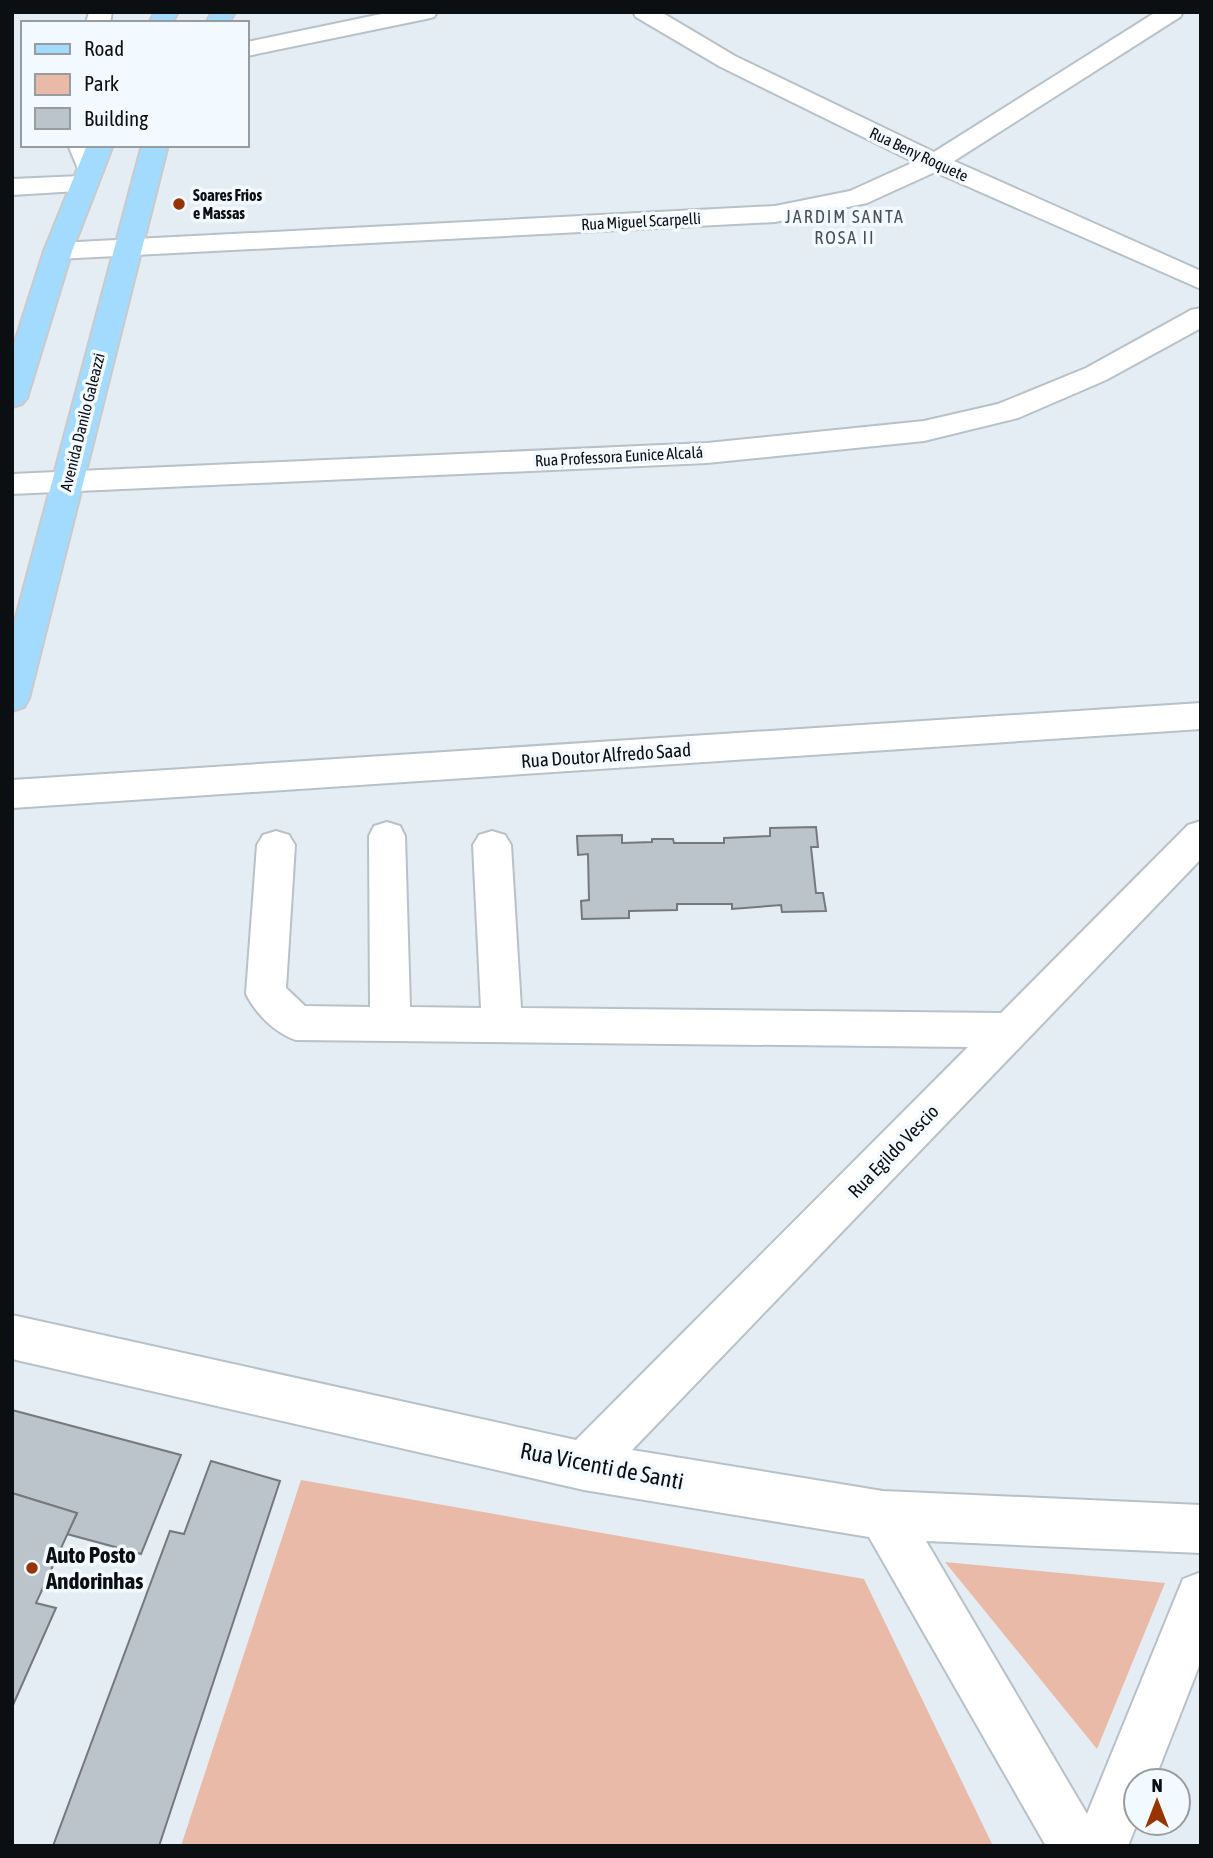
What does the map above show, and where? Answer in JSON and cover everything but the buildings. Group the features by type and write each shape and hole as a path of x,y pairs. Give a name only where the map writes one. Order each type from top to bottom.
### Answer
{"main road":[{"path":"12,398 58,251 99,147"},
{"name":"Avenida Danilo Galeazzi","path":"12,698 126,248 154,147"}],"street":[{"path":"248,49 426,12"},
{"name":"Rua Beny Roquete","path":"645,12 727,61 935,162 1201,281"},
{"name":"Rua Miguel Scarpelli","path":"58,251 775,214 858,197 935,162 1172,12"},
{"path":"12,187 88,177 81,147"},
{"name":"Rua Professora Eunice Alcalá","path":"12,484 707,453 924,431 1007,411 1083,380 1201,316"},
{"name":"Rua Doutor Alfredo Saad","path":"12,794 1201,716"},
{"name":"Rua Egildo Vescio","path":"584,1466 1201,835"},
{"path":"387,836 390,1024"},
{"path":"276,845 266,994 296,1023 1013,1030"},
{"path":"492,845 502,1025"},
{"name":"Rua Vicenti de Santi","path":"12,1337 584,1466 883,1515 1201,1529"},
{"path":"883,1515 1076,1846"},
{"path":"1101,1846 1201,1597"}],"green space":[{"path":"301,1480 864,1579 993,1846 181,1846"},
{"path":"945,1562 1165,1583 1097,1749"}],"place":[{"name":"Soares Frios e Massas","path":"179,204"},
{"name":"Auto Posto Andorinhas","path":"32,1568"}],"district":[{"name":"JARDIM SANTA ROSA II","path":"845,226"}]}
